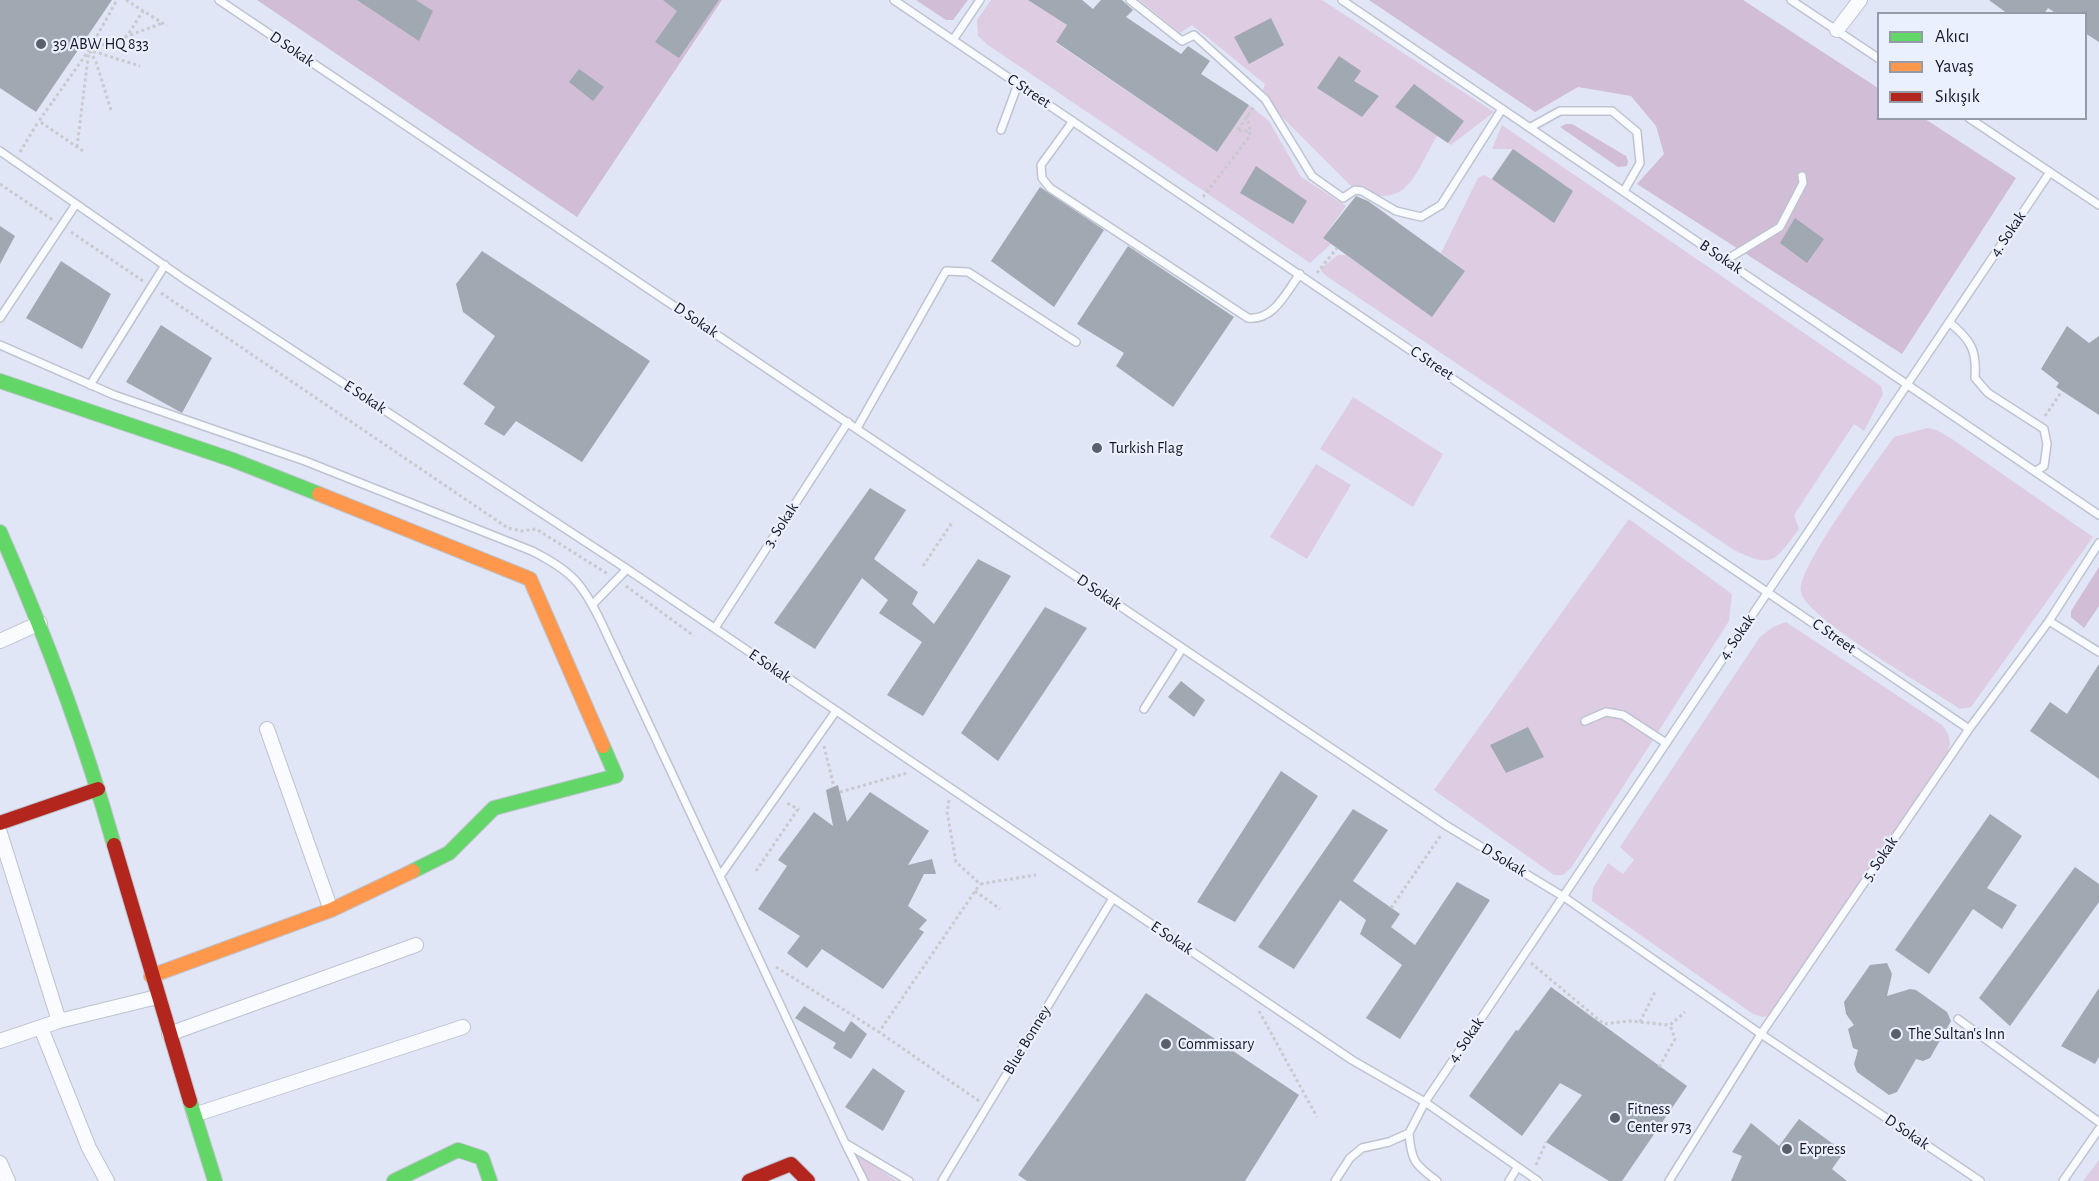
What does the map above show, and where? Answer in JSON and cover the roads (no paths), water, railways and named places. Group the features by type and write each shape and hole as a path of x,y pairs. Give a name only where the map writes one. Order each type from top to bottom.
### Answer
{"street":[{"path":"1837,30 1860,0"},
{"path":"0,381 234,460 530,579 616,776 494,808 449,853 332,910 151,976"},
{"path":"0,532 40,623 98,789 157,997 215,1181"},
{"path":"0,641 40,623"},
{"path":"267,729 332,910"},
{"path":"0,824 98,789"},
{"path":"0,833 58,1021"},
{"path":"169,1034 416,945"},
{"path":"0,1041 58,1021 157,997"},
{"path":"194,1115 463,1027"},
{"path":"41,1028 89,1148 107,1181"},
{"path":"394,1181 458,1150 482,1158 490,1181"},
{"path":"0,1163 8,1181"},
{"path":"749,1181 791,1164 808,1181"}],"lane":[{"name":"D Sokak","path":"219,0 1447,826 1564,897 1761,1034 1980,1181"},
{"name":"C Street","path":"894,0 1769,591 1969,729"},
{"path":"953,40 980,0"},
{"path":"1130,0 1182,41 1194,35 1261,96 1312,176 1343,198 1355,190 1362,191 1396,211 1421,217 1441,205 1502,109"},
{"name":"B Sokak","path":"1342,0 2099,515"},
{"path":"1791,0 1877,57"},
{"path":"1001,130 1018,84"},
{"path":"1531,127 1560,111 1612,111 1637,132 1640,163 1624,191"},
{"path":"1972,120 2099,205"},
{"path":"1073,122 1041,165 1042,178 1050,188 1248,318 1257,319 1270,313 1300,274"},
{"name":"E Sokak","path":"0,152 165,265 715,628 1352,1060 1425,1102 1538,1181"},
{"name":"4. Sokak","path":"1409,1133 1425,1102 2050,172"},
{"path":"1726,260 1780,227 1803,183 1802,176"},
{"path":"0,318 76,204"},
{"path":"90,385 165,265"},
{"path":"857,428 946,271 968,272 1076,342"},
{"path":"1949,322 1967,337 1976,358 1975,378 1988,393 2044,429 2047,444 2044,466 2036,471"},
{"path":"0,345 90,385 305,461 532,551 563,567 577,581 593,604 864,1181"},
{"name":"3. Sokak","path":"715,628 848,422"},
{"name":"5. Sokak","path":"1672,1180 1761,1034 1969,729 2049,621 2099,543"},
{"path":"593,604 627,569"},
{"path":"2049,621 2099,652"},
{"path":"1144,709 1182,648"},
{"path":"720,876 836,711"},
{"path":"1585,721 1606,712 1623,715 1666,743"},
{"name":"Blue Bonney","path":"942,1181 1113,898"},
{"path":"1958,1019 2099,1122"},
{"path":"2063,1181 2099,1128"},
{"path":"1338,1180 1350,1158 1362,1148 1389,1142 1409,1133 1410,1151 1416,1166 1437,1181"},
{"path":"845,1143 909,1181"},
{"path":"1509,1181 1517,1168"}],"place":[{"name":"39 ABW HQ 833","path":"41,44"},
{"name":"Turkish Flag","path":"1097,448"},
{"name":"The Sultan's Inn","path":"1896,1034"},
{"name":"Commissary","path":"1166,1044"},
{"name":"Fitness Center 973","path":"1615,1118"},
{"name":"Express","path":"1787,1149"}]}
